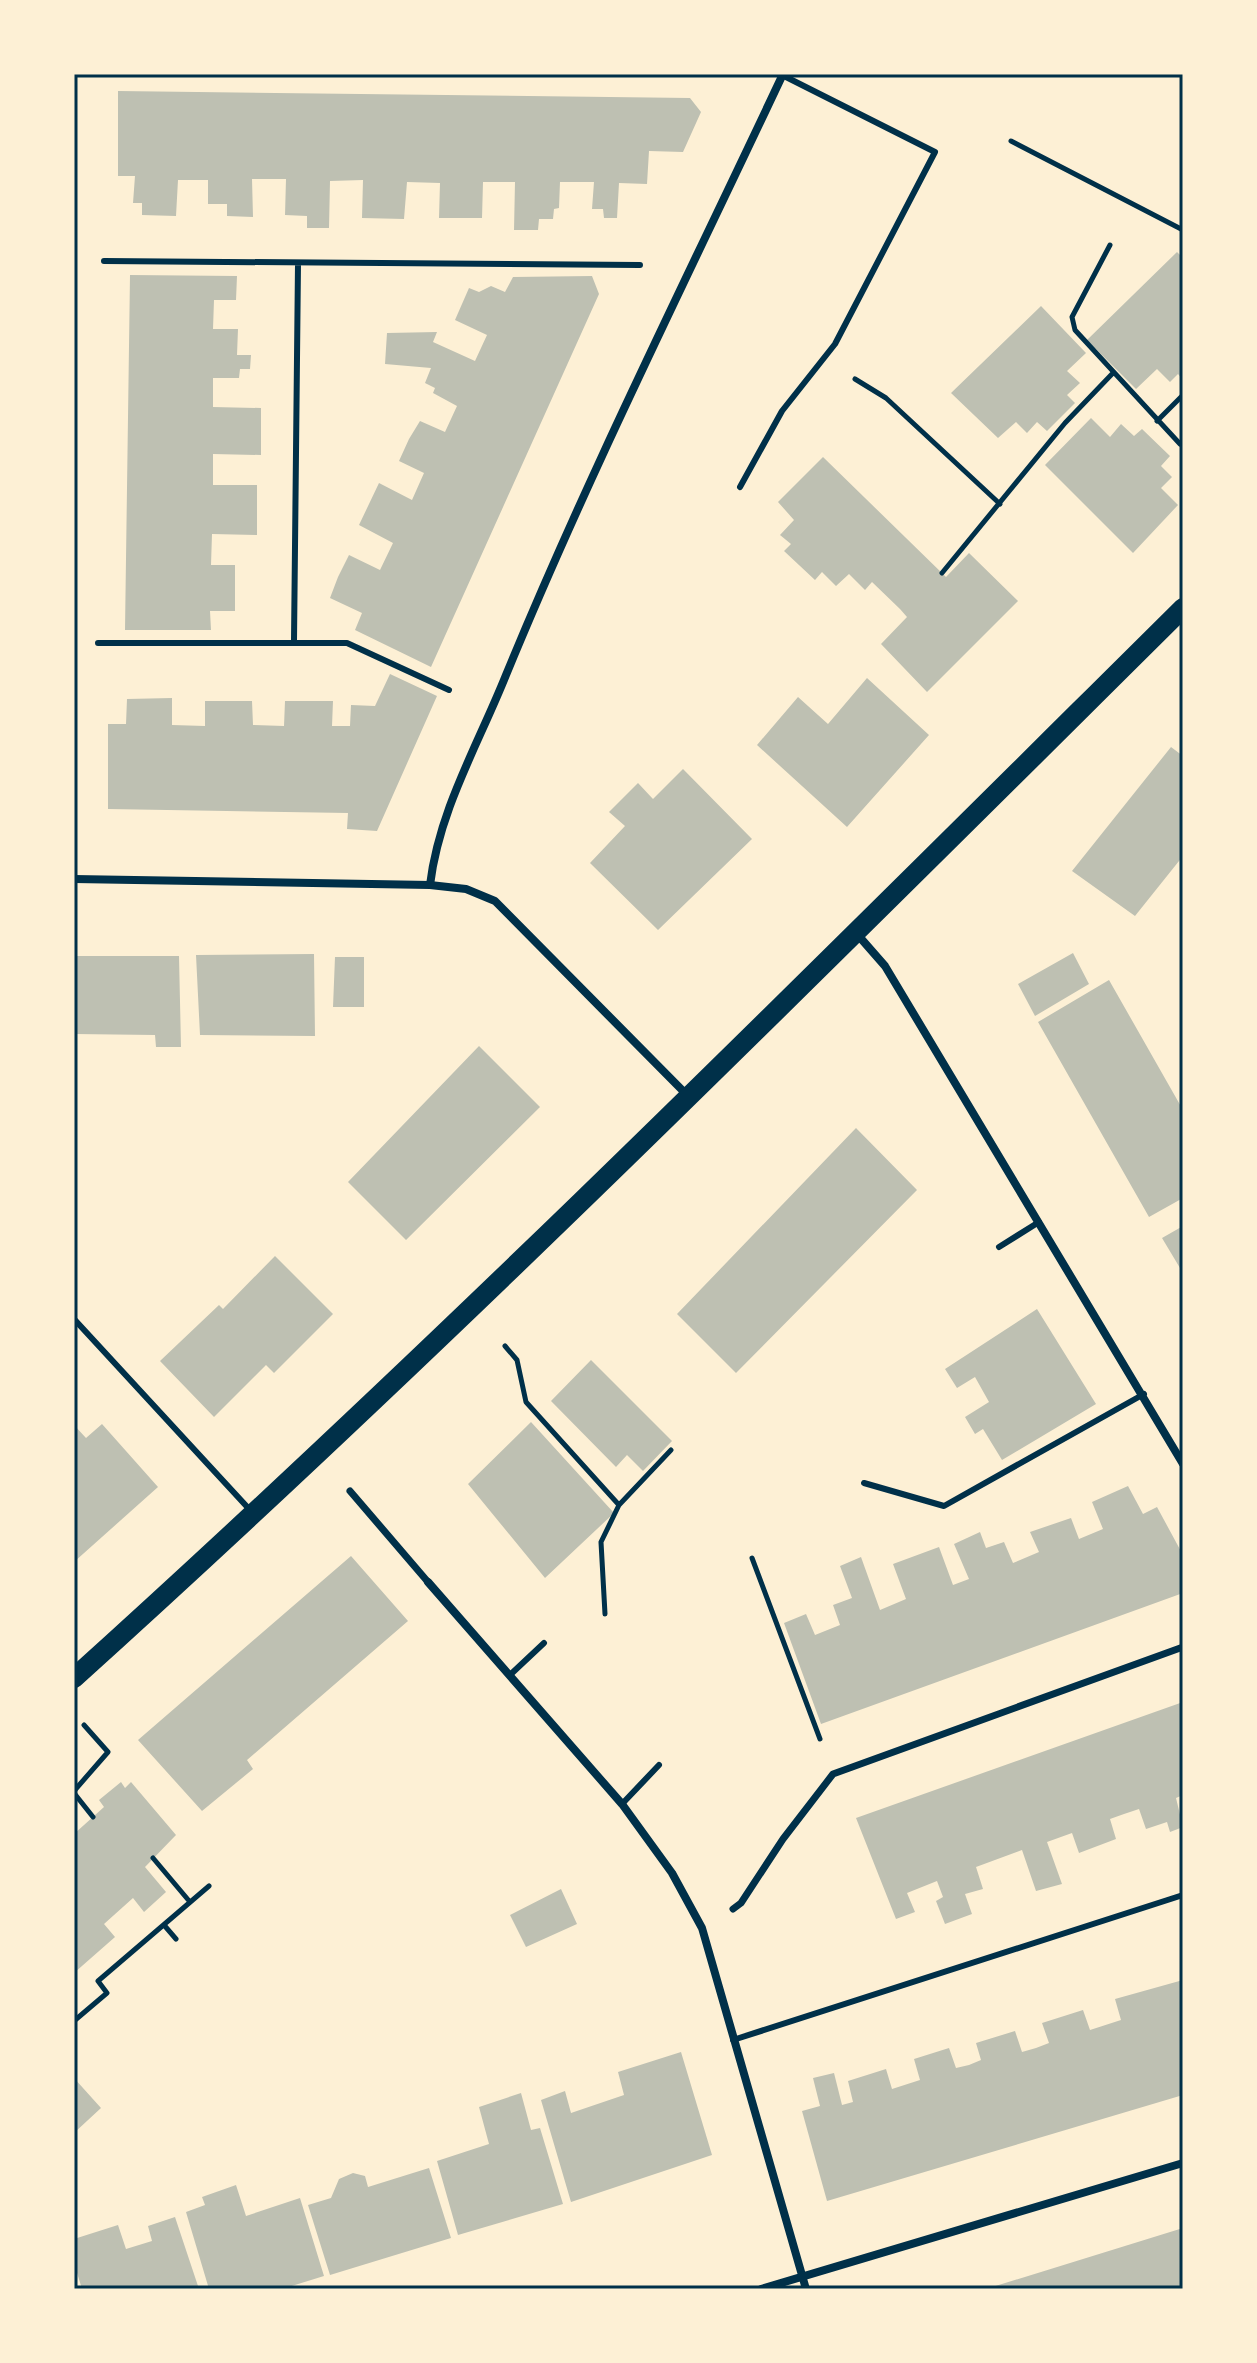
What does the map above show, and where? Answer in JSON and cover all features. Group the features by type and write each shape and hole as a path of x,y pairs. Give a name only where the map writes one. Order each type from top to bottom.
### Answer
{"main road":[{"path":"74,1678 255,1515 690,1097 1183,608"}],"street":[{"path":"430,885 440,826 541,591 783,75"},
{"path":"74,879 430,885 466,889 495,901 690,1097"},
{"path":"855,932 885,966 1144,1394 1183,1464"},
{"path":"350,1491 622,1804 672,1873 702,1928 806,2289"},
{"path":"733,1909 833,1774 1183,1647"},
{"path":"761,2289 1183,2163"}],"lane":[{"path":"740,487 782,411 835,344 935,152 783,75"},
{"path":"104,261 640,265"},
{"path":"294,641 298,264"},
{"path":"98,643 347,643 449,690"},
{"path":"999,1247 1039,1222"},
{"path":"74,1319 255,1515"},
{"path":"864,1483 944,1506 1144,1394"},
{"path":"511,1674 544,1643"},
{"path":"622,1804 659,1765"},
{"path":"733,2040 1183,1895"}],"path":[{"path":"1011,141 1183,230"},
{"path":"1110,245 1072,317 1075,330 1157,421 1180,444 1183,441"},
{"path":"824,359 886,398 1000,504"},
{"path":"942,573 1065,423 1112,374"},
{"path":"1157,421 1183,395"},
{"path":"505,1346 517,1360 526,1402 619,1505"},
{"path":"605,1614 601,1542 619,1505 671,1450"},
{"path":"752,1558 833,1774"},
{"path":"84,1725 108,1752 74,1792 93,1817"},
{"path":"153,1858 190,1902"},
{"path":"74,2021 107,1993 98,1981 209,1886"},
{"path":"164,1925 176,1939"}],"building":[{"path":"118,91 690,98 701,112 683,152 649,151 647,184 619,183 617,218 604,218 603,209 592,209 594,182 560,182 559,208 554,209 553,219 539,219 538,230 514,230 515,182 483,182 482,218 439,218 440,183 407,182 404,219 362,218 363,180 330,181 329,228 307,228 307,216 285,215 286,179 252,179 253,217 227,216 227,204 208,204 208,180 178,180 176,216 142,215 142,203 133,203 135,176 118,176"},
{"path":"1177,252 1183,258 1183,380 1178,374 1170,382 1157,369 1136,389 1087,340"},
{"path":"130,275 237,276 236,300 214,300 213,329 238,329 237,355 251,355 250,369 240,369 239,378 213,378 213,407 261,408 261,455 213,454 213,485 257,485 257,535 212,534 211,565 235,565 235,611 210,611 211,630 125,630"},
{"path":"592,276 599,294 431,667 355,630 362,613 330,598 338,577 349,555 380,570 393,543 359,525 379,483 412,500 424,473 399,461 409,439 420,421 445,432 457,406 433,393 435,388 425,383 431,368 385,364 387,333 437,332 433,342 475,361 487,335 455,320 469,288 479,292 491,286 505,292 513,277"},
{"path":"1041,306 1086,353 1067,371 1080,383 1067,395 1075,403 1047,431 1037,422 1027,433 1016,422 998,438 951,393"},
{"path":"1091,418 1110,437 1121,424 1134,436 1142,429 1170,456 1161,466 1172,477 1161,488 1178,505 1133,553 1045,465"},
{"path":"823,457 946,577 969,553 1018,601 927,692 881,644 907,617 900,609 872,582 865,590 849,574 836,586 822,572 815,580 784,551 791,544 780,535 794,520 778,502"},
{"path":"390,674 437,696 377,831 347,829 348,813 108,809 108,724 126,724 127,699 172,698 172,725 205,726 205,701 252,701 253,725 284,726 285,701 333,701 332,726 350,726 351,705 375,706"},
{"path":"867,678 929,735 847,827 757,745 798,697 828,724"},
{"path":"1171,747 1183,756 1183,856 1135,916 1072,871"},
{"path":"683,769 752,839 658,930 590,863 625,826 609,812 638,783 653,799"},
{"path":"1073,953 1089,984 1035,1016 1018,984"},
{"path":"314,954 315,1036 200,1035 196,955"},
{"path":"74,956 179,956 181,1047 156,1047 155,1035 74,1034"},
{"path":"335,957 364,957 364,1007 333,1007"},
{"path":"1109,980 1183,1110 1183,1198 1149,1217 1038,1022"},
{"path":"479,1046 540,1107 406,1240 348,1182"},
{"path":"856,1128 917,1190 736,1373 677,1314"},
{"path":"1183,1226 1183,1273 1162,1238"},
{"path":"275,1256 333,1314 274,1373 266,1365 214,1417 160,1361 219,1305 223,1309"},
{"path":"1037,1309 1096,1404 1002,1460 983,1429 975,1434 965,1417 989,1402 975,1377 957,1388 945,1369"},
{"path":"591,1360 672,1441 643,1471 627,1455 616,1467 551,1401"},
{"path":"531,1422 614,1513 545,1578 468,1484"},
{"path":"102,1424 158,1487 74,1562 74,1425 86,1438"},
{"path":"1128,1486 1143,1514 1157,1507 1183,1555 1183,1593 821,1724 784,1623 806,1614 815,1635 840,1625 833,1605 852,1598 840,1566 861,1557 880,1610 906,1599 893,1564 939,1547 953,1585 969,1579 954,1544 980,1532 986,1548 1004,1542 1013,1563 1039,1552 1030,1532 1071,1518 1079,1539 1103,1529 1092,1502"},
{"path":"351,1556 408,1621 247,1760 253,1769 202,1811 138,1740"},
{"path":"1183,1702 1183,1795 1176,1798 1183,1827 1170,1832 1167,1822 1146,1829 1139,1809 1110,1819 1116,1839 1079,1853 1072,1833 1047,1842 1062,1884 1036,1891 1022,1850 976,1867 983,1889 965,1894 972,1914 945,1924 936,1901 943,1897 937,1881 907,1893 915,1912 896,1919 856,1818"},
{"path":"121,1782 125,1788 131,1782 176,1835 145,1867 166,1892 144,1912 133,1898 104,1924 115,1937 74,1973 74,1834 104,1807 99,1800"},
{"path":"561,1889 577,1924 526,1947 510,1915"},
{"path":"1183,1980 1183,2095 827,2201 802,2111 820,2106 813,2078 834,2073 842,2105 853,2102 848,2081 886,2069 892,2089 920,2080 914,2059 949,2048 956,2068 969,2065 981,2060 976,2043 1015,2031 1022,2052 1036,2048 1049,2043 1042,2023 1083,2010 1090,2030 1121,2020 1115,1999"},
{"path":"681,2052 712,2155 571,2202 541,2100 565,2091 571,2113 624,2095 618,2072"},
{"path":"74,2078 101,2108 74,2133"},
{"path":"521,2093 531,2130 540,2128 563,2204 458,2235 437,2161 489,2144 479,2107"},
{"path":"429,2168 451,2238 330,2275 308,2205 331,2198 339,2179 353,2173 365,2176 368,2187"},
{"path":"236,2185 246,2216 300,2198 324,2276 282,2289 209,2289 186,2212 205,2205 202,2197"},
{"path":"175,2217 199,2289 82,2289 74,2263 74,2239 118,2225 126,2249 152,2241 148,2226"},
{"path":"1183,2228 1183,2289 989,2289 989,2288"}]}
